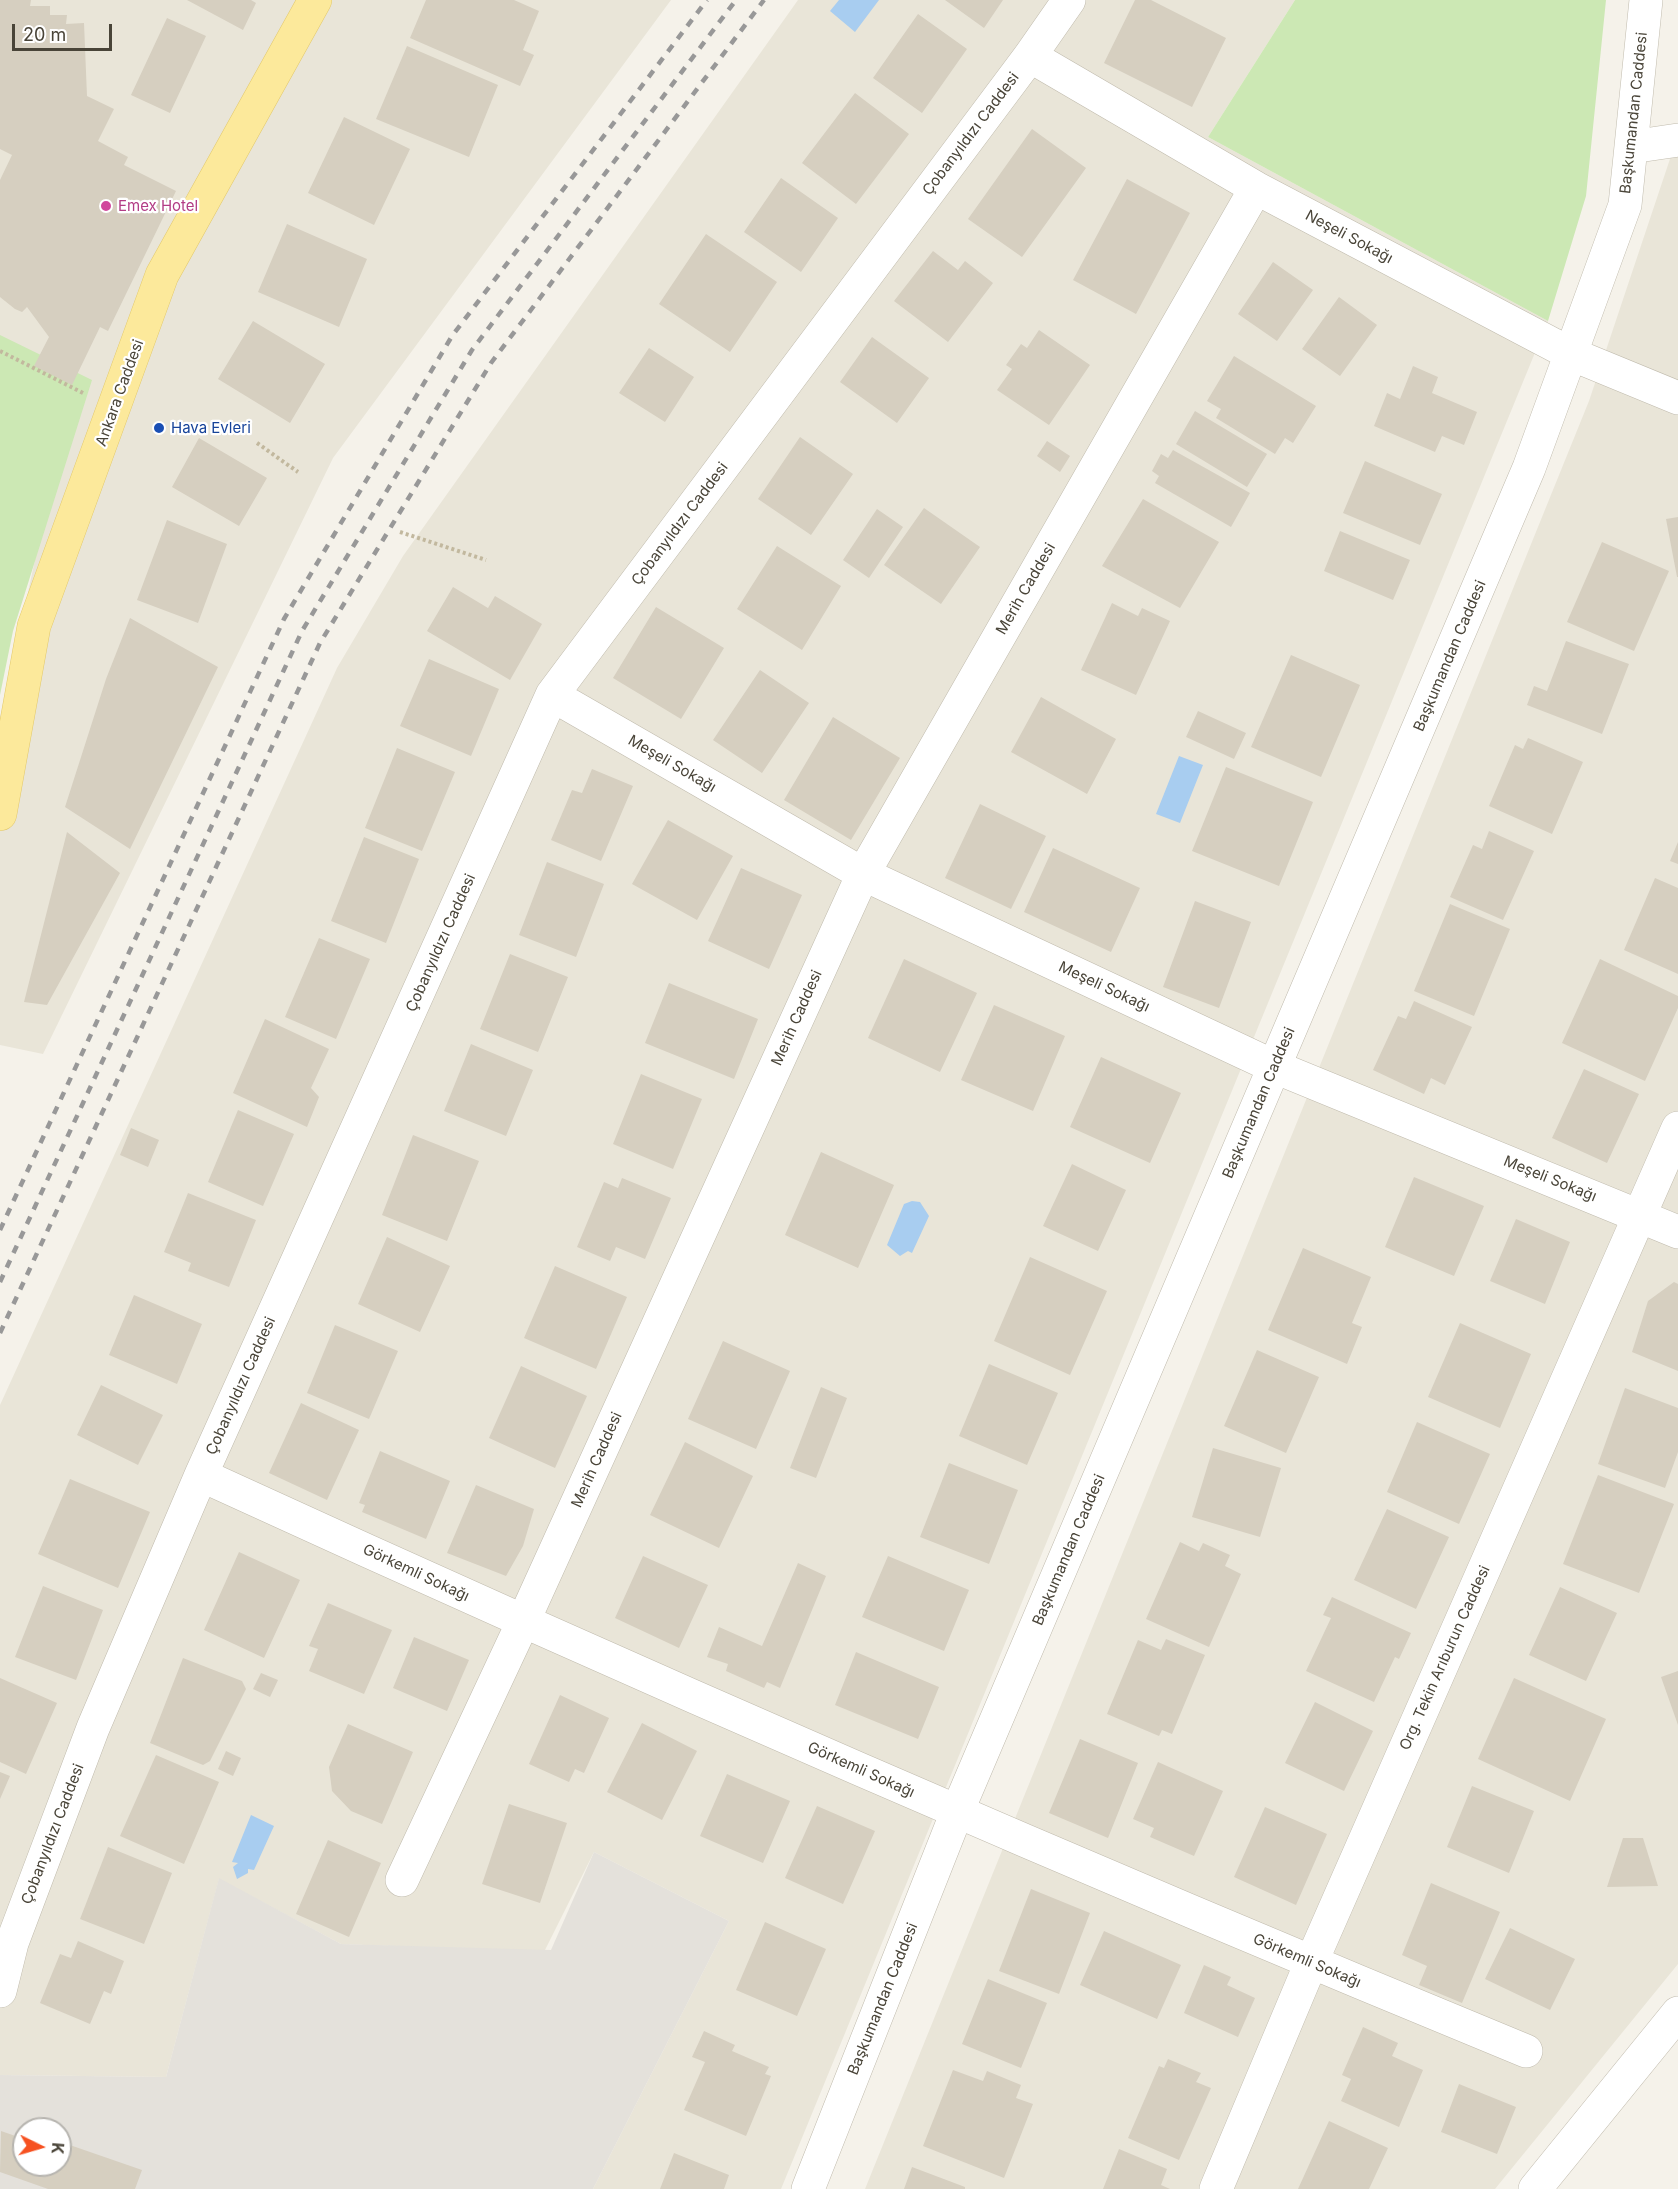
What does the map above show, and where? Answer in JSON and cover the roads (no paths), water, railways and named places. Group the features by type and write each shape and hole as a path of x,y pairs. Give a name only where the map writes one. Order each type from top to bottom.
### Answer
{"main road":[{"name":"Ankara Caddesi","path":"0,814 34,626 162,275 315,0"}],"street":[{"name":"Çobanyıldızı Caddesi","path":"0,1991 12,1943 93,1728 201,1475 552,695 1030,56 1069,0"},
{"name":"Başkumandan Caddesi","path":"808,2189 957,1812 1530,468 1625,205 1646,0"},
{"name":"Neşeli Sokağı","path":"1030,56 1256,188 1571,354 1678,398"},
{"path":"1631,147 1678,140"},
{"name":"Merih Caddesi","path":"402,1880 523,1622 863,874 1256,188"},
{"name":"Meşeli Sokağı","path":"552,695 863,874 1275,1067 1678,1232"},
{"name":"Org. Tekin Arıburun Caddesi","path":"1216,2189 1311,1963 1678,1128"},
{"name":"Görkemli Sokağı","path":"201,1475 523,1622 957,1812 1311,1963 1526,2051"},
{"path":"1535,2189 1678,2013"}],"water":[{"path":"839,0 879,0 855,32 830,11"},
{"path":"1179,756 1203,765 1180,823 1156,814"},
{"path":"912,1201 920,1202 929,1216 912,1253 908,1251 900,1256 887,1245 904,1204"},
{"path":"251,1815 274,1826 254,1870 248,1869 248,1873 237,1879 233,1867 238,1863 232,1862"}],"railway":[{"path":"0,1230 284,619 452,336 707,0"},
{"path":"0,1282 302,631 472,350 736,0"},
{"path":"0,1333 320,643 491,363 764,0"}],"place":[{"name":"Emex Hotel","path":"106,206"},
{"name":"Hava Evleri","path":"159,428"}]}
